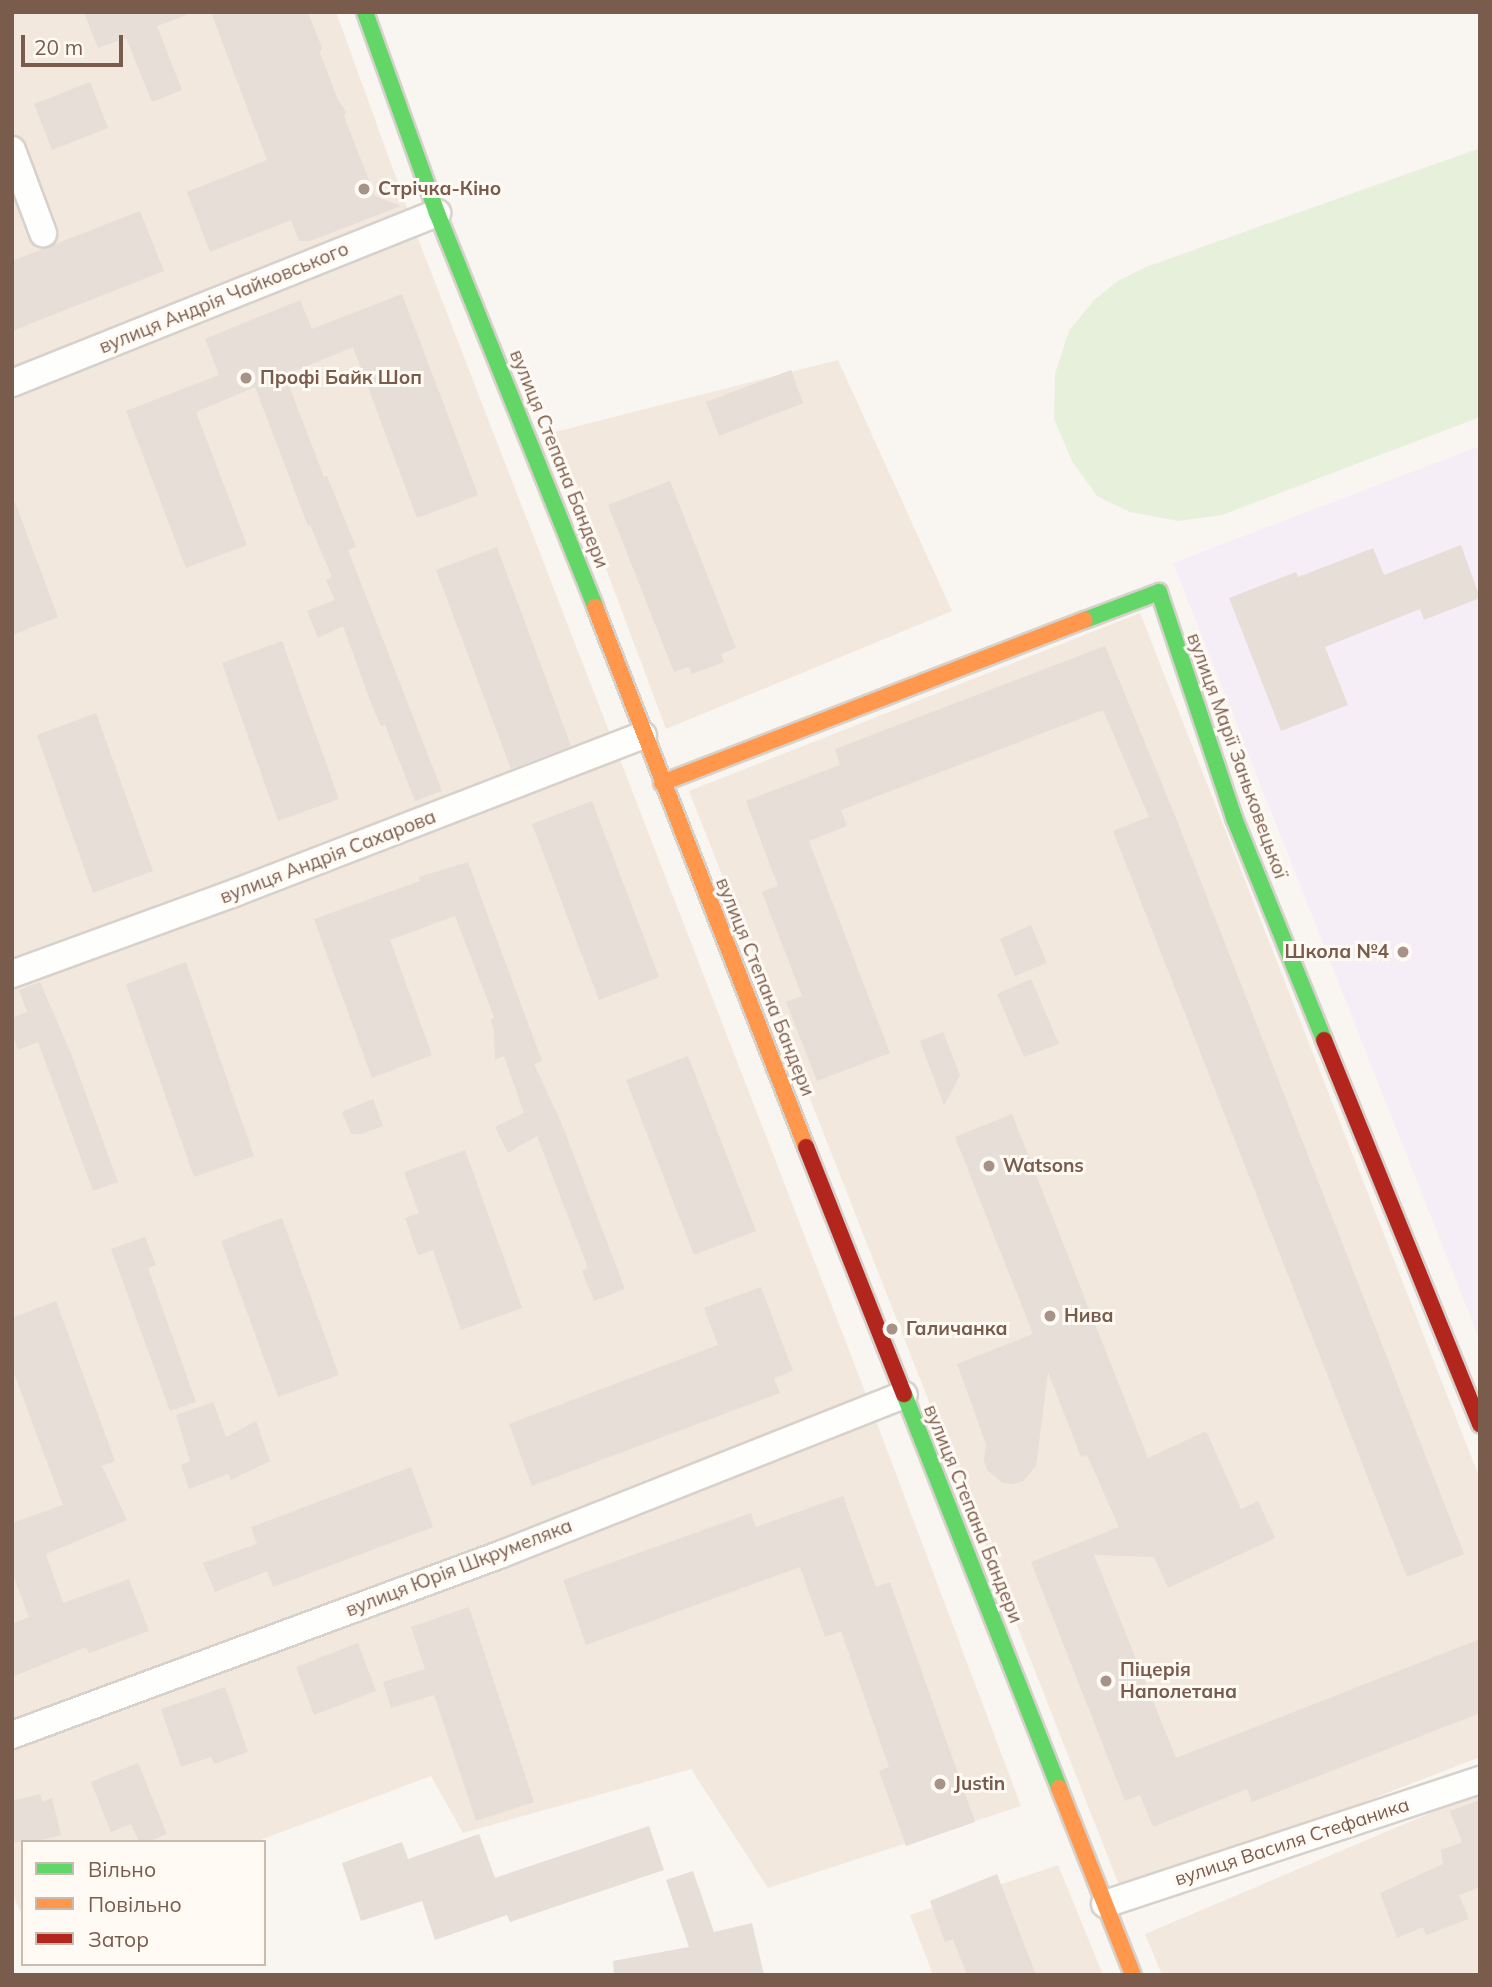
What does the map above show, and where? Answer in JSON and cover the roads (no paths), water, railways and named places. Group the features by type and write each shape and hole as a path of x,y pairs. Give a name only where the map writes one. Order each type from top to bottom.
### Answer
{"street":[{"name":"вулиця Степана Бандери","path":"365,12 437,213 542,470 643,735 1133,1975"},
{"path":"12,150 43,233"},
{"name":"вулиця Андрія Чайковського","path":"12,383 437,213"},
{"name":"вулиця Марії Заньковецької","path":"662,783 1158,592 1234,818 1480,1425"},
{"name":"вулиця Андрія Сахарова","path":"12,974 237,892 643,735"},
{"name":"вулиця Юрія Шкрумеляка","path":"12,1735 494,1557 904,1395"},
{"name":"вулиця Василя Стефаника","path":"1105,1904 1480,1780"}],"place":[{"name":"Стрічка-Кіно","path":"364,189"},
{"name":"Профі Байк Шоп","path":"246,378"},
{"name":"Школа №4","path":"1403,952"},
{"name":"Watsons","path":"989,1166"},
{"name":"Нива","path":"1050,1316"},
{"name":"Галичанка","path":"892,1329"},
{"name":"Піцерія Наполетана","path":"1106,1681"},
{"name":"Justin","path":"940,1784"}]}
